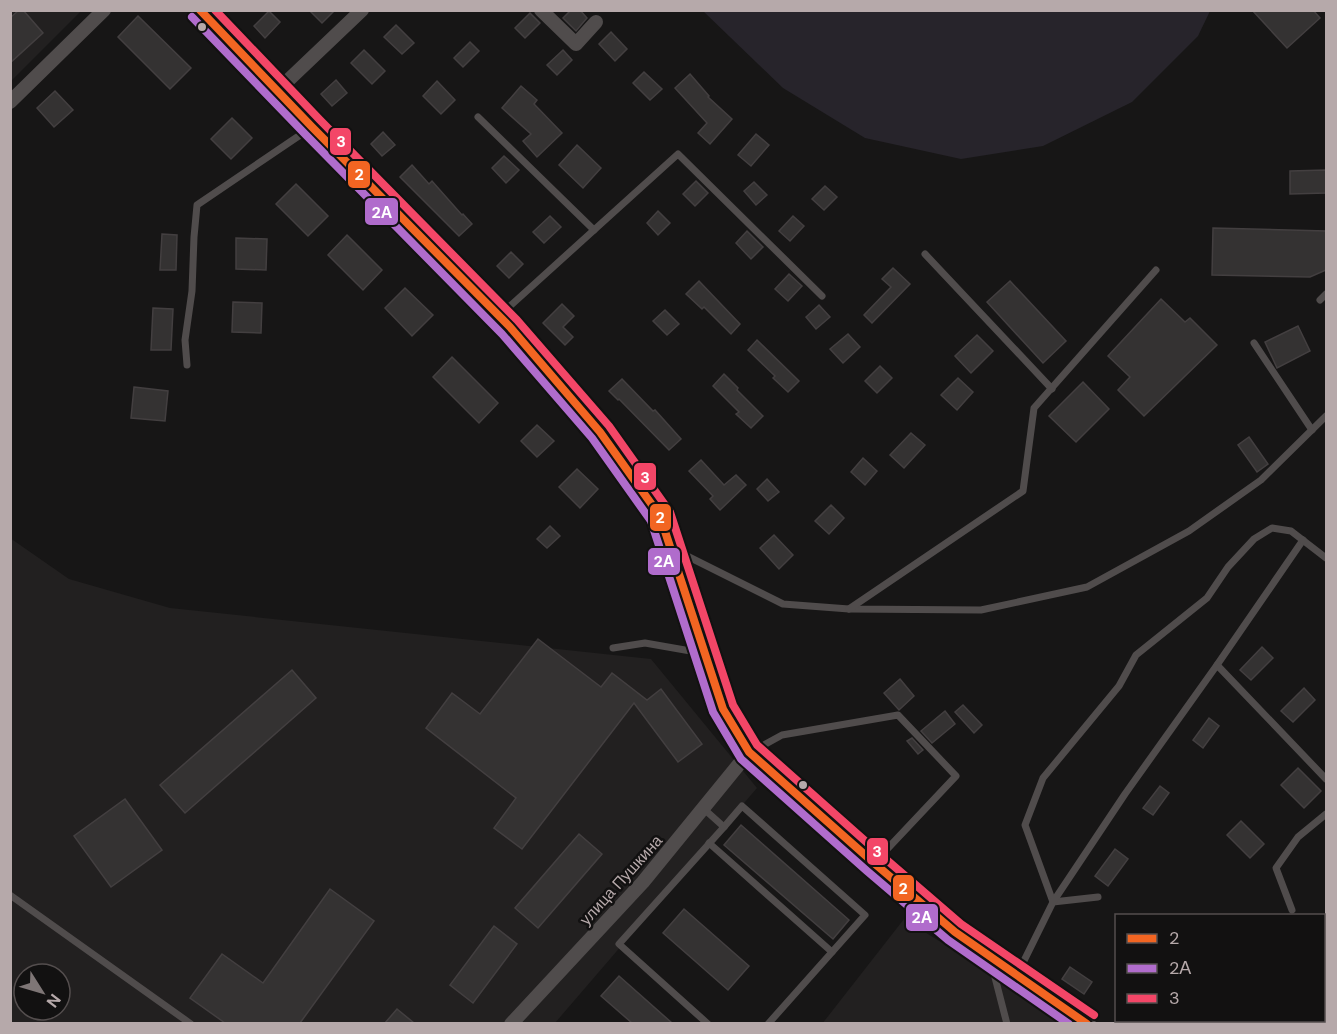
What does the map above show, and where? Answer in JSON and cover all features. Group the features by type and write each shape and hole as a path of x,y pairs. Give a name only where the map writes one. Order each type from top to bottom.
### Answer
{"street":[{"path":"10,102 104,10"},
{"path":"201,10 312,127 499,316 600,432 660,516 723,709 749,752 955,932 1088,1023"},
{"path":"278,90 362,10"},
{"path":"541,10 576,44 596,22"},
{"name":"улица Пушкина","path":"511,1023 643,882 749,752"}],"lane":[{"path":"478,117 594,230"},
{"path":"187,365 184,340 192,291 197,205 312,127"},
{"path":"499,316 678,154 822,296"},
{"path":"926,254 1052,389"},
{"path":"849,609 1023,491 1034,408 1156,270"},
{"path":"1254,343 1312,430"},
{"path":"670,548 783,604 849,609 981,610 1087,587 1189,531 1261,480 1326,416"},
{"path":"1053,902 1025,825 1043,778 1119,686 1136,655 1207,598 1228,567 1254,539 1272,528 1291,531 1326,558"},
{"path":"1017,975 1053,902 1125,794 1303,540"},
{"path":"613,648 645,643 705,654"},
{"path":"1217,665 1326,779"},
{"path":"749,752 782,735 898,715 956,776 874,863"},
{"path":"708,1023 619,944 742,806 865,915 768,1023"},
{"path":"704,809 724,826"},
{"path":"1292,910 1276,868 1298,837 1326,814"},
{"path":"709,843 832,952"},
{"path":"10,895 190,1023"},
{"path":"1053,902 1098,897"},
{"path":"990,956 1007,1023"}],"shaded area":[{"path":"11,11 81,11 11,81"},
{"path":"703,11 1210,11 1198,36 1132,102 1043,146 961,159 865,138 783,88"},
{"path":"10,538 69,579 170,608 651,659 757,788 555,1023 11,1023"},
{"path":"904,919 1070,1023 822,1024"}],"building":[{"path":"19,10 23,10 43,33 10,63 10,18"},
{"path":"309,10 335,10 322,23"},
{"path":"571,10 580,10 587,18 576,31 563,18"},
{"path":"1252,10 1313,10 1320,18 1287,48"},
{"path":"269,11 280,22 265,38 254,26"},
{"path":"530,13 540,23 525,38 515,28"},
{"path":"138,16 191,68 170,89 118,37"},
{"path":"396,25 414,43 402,54 384,37"},
{"path":"611,32 627,49 615,61 599,44"},
{"path":"470,42 479,51 463,67 454,58"},
{"path":"364,50 385,71 372,84 351,63"},
{"path":"563,50 572,60 557,75 547,65"},
{"path":"644,72 662,89 650,100 633,83"},
{"path":"690,74 708,97 732,119 710,144 698,133 707,123 675,88"},
{"path":"336,80 347,93 332,106 321,94"},
{"path":"437,81 455,100 441,114 423,96"},
{"path":"521,86 537,100 534,104 562,133 537,157 523,141 531,134 502,108"},
{"path":"55,91 73,110 54,127 37,108"},
{"path":"232,118 252,138 231,159 211,139"},
{"path":"383,132 395,145 382,156 371,144"},
{"path":"756,134 769,145 751,166 738,155"},
{"path":"577,145 601,168 583,188 559,165"},
{"path":"504,156 519,170 506,183 492,168"},
{"path":"412,165 429,184 432,181 472,224 459,236 400,177"},
{"path":"1326,170 1326,193 1290,194 1290,171"},
{"path":"696,181 708,193 695,206 683,194"},
{"path":"754,182 767,195 756,205 744,191"},
{"path":"296,184 328,216 308,236 276,204"},
{"path":"825,186 837,197 824,210 812,199"},
{"path":"658,211 670,223 658,235 647,223"},
{"path":"550,216 561,227 544,243 533,232"},
{"path":"793,216 804,226 790,241 779,231"},
{"path":"1213,228 1326,231 1326,270 1310,277 1212,275"},
{"path":"747,231 763,247 751,259 736,243"},
{"path":"162,234 177,235 176,270 160,270"},
{"path":"347,235 382,270 363,290 328,255"},
{"path":"236,238 267,239 266,270 236,269"},
{"path":"511,252 523,264 509,278 497,266"},
{"path":"893,268 910,284 872,323 864,315 891,287 882,279"},
{"path":"789,274 802,286 788,301 775,289"},
{"path":"699,281 740,324 731,334 704,307 702,309 686,294"},
{"path":"1010,281 1066,341 1043,363 987,302"},
{"path":"405,288 433,315 412,336 385,308"},
{"path":"1161,299 1185,322 1190,318 1217,345 1144,416 1118,390 1130,377 1108,356"},
{"path":"233,302 262,303 261,333 232,332"},
{"path":"562,304 574,316 563,327 573,337 565,345 543,323"},
{"path":"819,305 830,317 816,329 806,317"},
{"path":"153,308 173,309 171,350 151,350"},
{"path":"665,310 679,324 667,335 653,321"},
{"path":"1298,326 1310,351 1277,368 1265,342"},
{"path":"848,334 860,347 843,363 830,349"},
{"path":"977,335 993,351 971,373 955,356"},
{"path":"757,340 799,381 788,392 748,350"},
{"path":"452,357 498,403 479,423 433,377"},
{"path":"880,366 892,378 877,393 865,381"},
{"path":"724,374 763,416 751,428 736,414 739,412 713,386"},
{"path":"958,378 973,392 957,410 941,395"},
{"path":"622,379 681,439 669,450 609,391"},
{"path":"1083,382 1109,409 1076,442 1049,416"},
{"path":"134,387 168,391 165,421 131,418"},
{"path":"537,425 554,441 537,457 521,441"},
{"path":"911,433 925,445 904,468 890,455"},
{"path":"1249,437 1268,464 1257,472 1238,445"},
{"path":"863,458 877,471 865,485 851,472"},
{"path":"701,460 724,485 736,475 746,485 720,510 710,499 713,496 689,471"},
{"path":"577,469 598,489 580,508 559,487"},
{"path":"767,479 779,492 768,501 757,489"},
{"path":"831,505 844,518 829,534 815,521"},
{"path":"550,526 560,536 547,548 537,539"},
{"path":"774,535 793,555 779,569 760,548"},
{"path":"538,639 601,687 612,673 647,700 661,689 702,744 678,762 634,703 522,849 494,828 516,798 426,728 452,693 480,714"},
{"path":"1262,647 1273,658 1251,680 1240,670"},
{"path":"292,670 316,698 185,813 160,785"},
{"path":"900,679 914,696 899,710 884,693"},
{"path":"1304,688 1315,700 1293,722 1281,711"},
{"path":"963,705 982,725 974,733 955,712"},
{"path":"945,711 955,724 932,743 921,731"},
{"path":"1209,718 1219,726 1203,748 1193,740"},
{"path":"912,738 923,750 918,754 907,741"},
{"path":"1298,768 1321,791 1304,808 1281,785"},
{"path":"1160,786 1169,793 1153,815 1143,808"},
{"path":"125,799 162,850 111,887 74,836"},
{"path":"1241,821 1264,844 1250,858 1227,835"},
{"path":"741,825 849,920 833,939 724,845"},
{"path":"579,834 602,854 538,928 515,908"},
{"path":"1115,849 1128,859 1108,886 1095,876"},
{"path":"330,889 374,921 300,1023 225,1023 190,998 222,954 263,983"},
{"path":"684,909 749,966 728,990 663,933"},
{"path":"494,926 517,944 473,1003 450,985"},
{"path":"1070,967 1092,982 1084,994 1062,979"},
{"path":"619,976 672,1023 632,1023 601,996"},
{"path":"397,1009 414,1023 385,1023"}],"transit line":[{"name":"2","path":"200,10 510,327 600,432 660,516 723,709 749,752 955,932 1087,1024"},
{"name":"3","path":"215,10 517,320 609,426 670,512 733,705 757,745 961,924 1094,1015"},
{"name":"2А","path":"192,17 502,334 592,438 651,521 713,712 741,759 948,940 1069,1024"}]}
